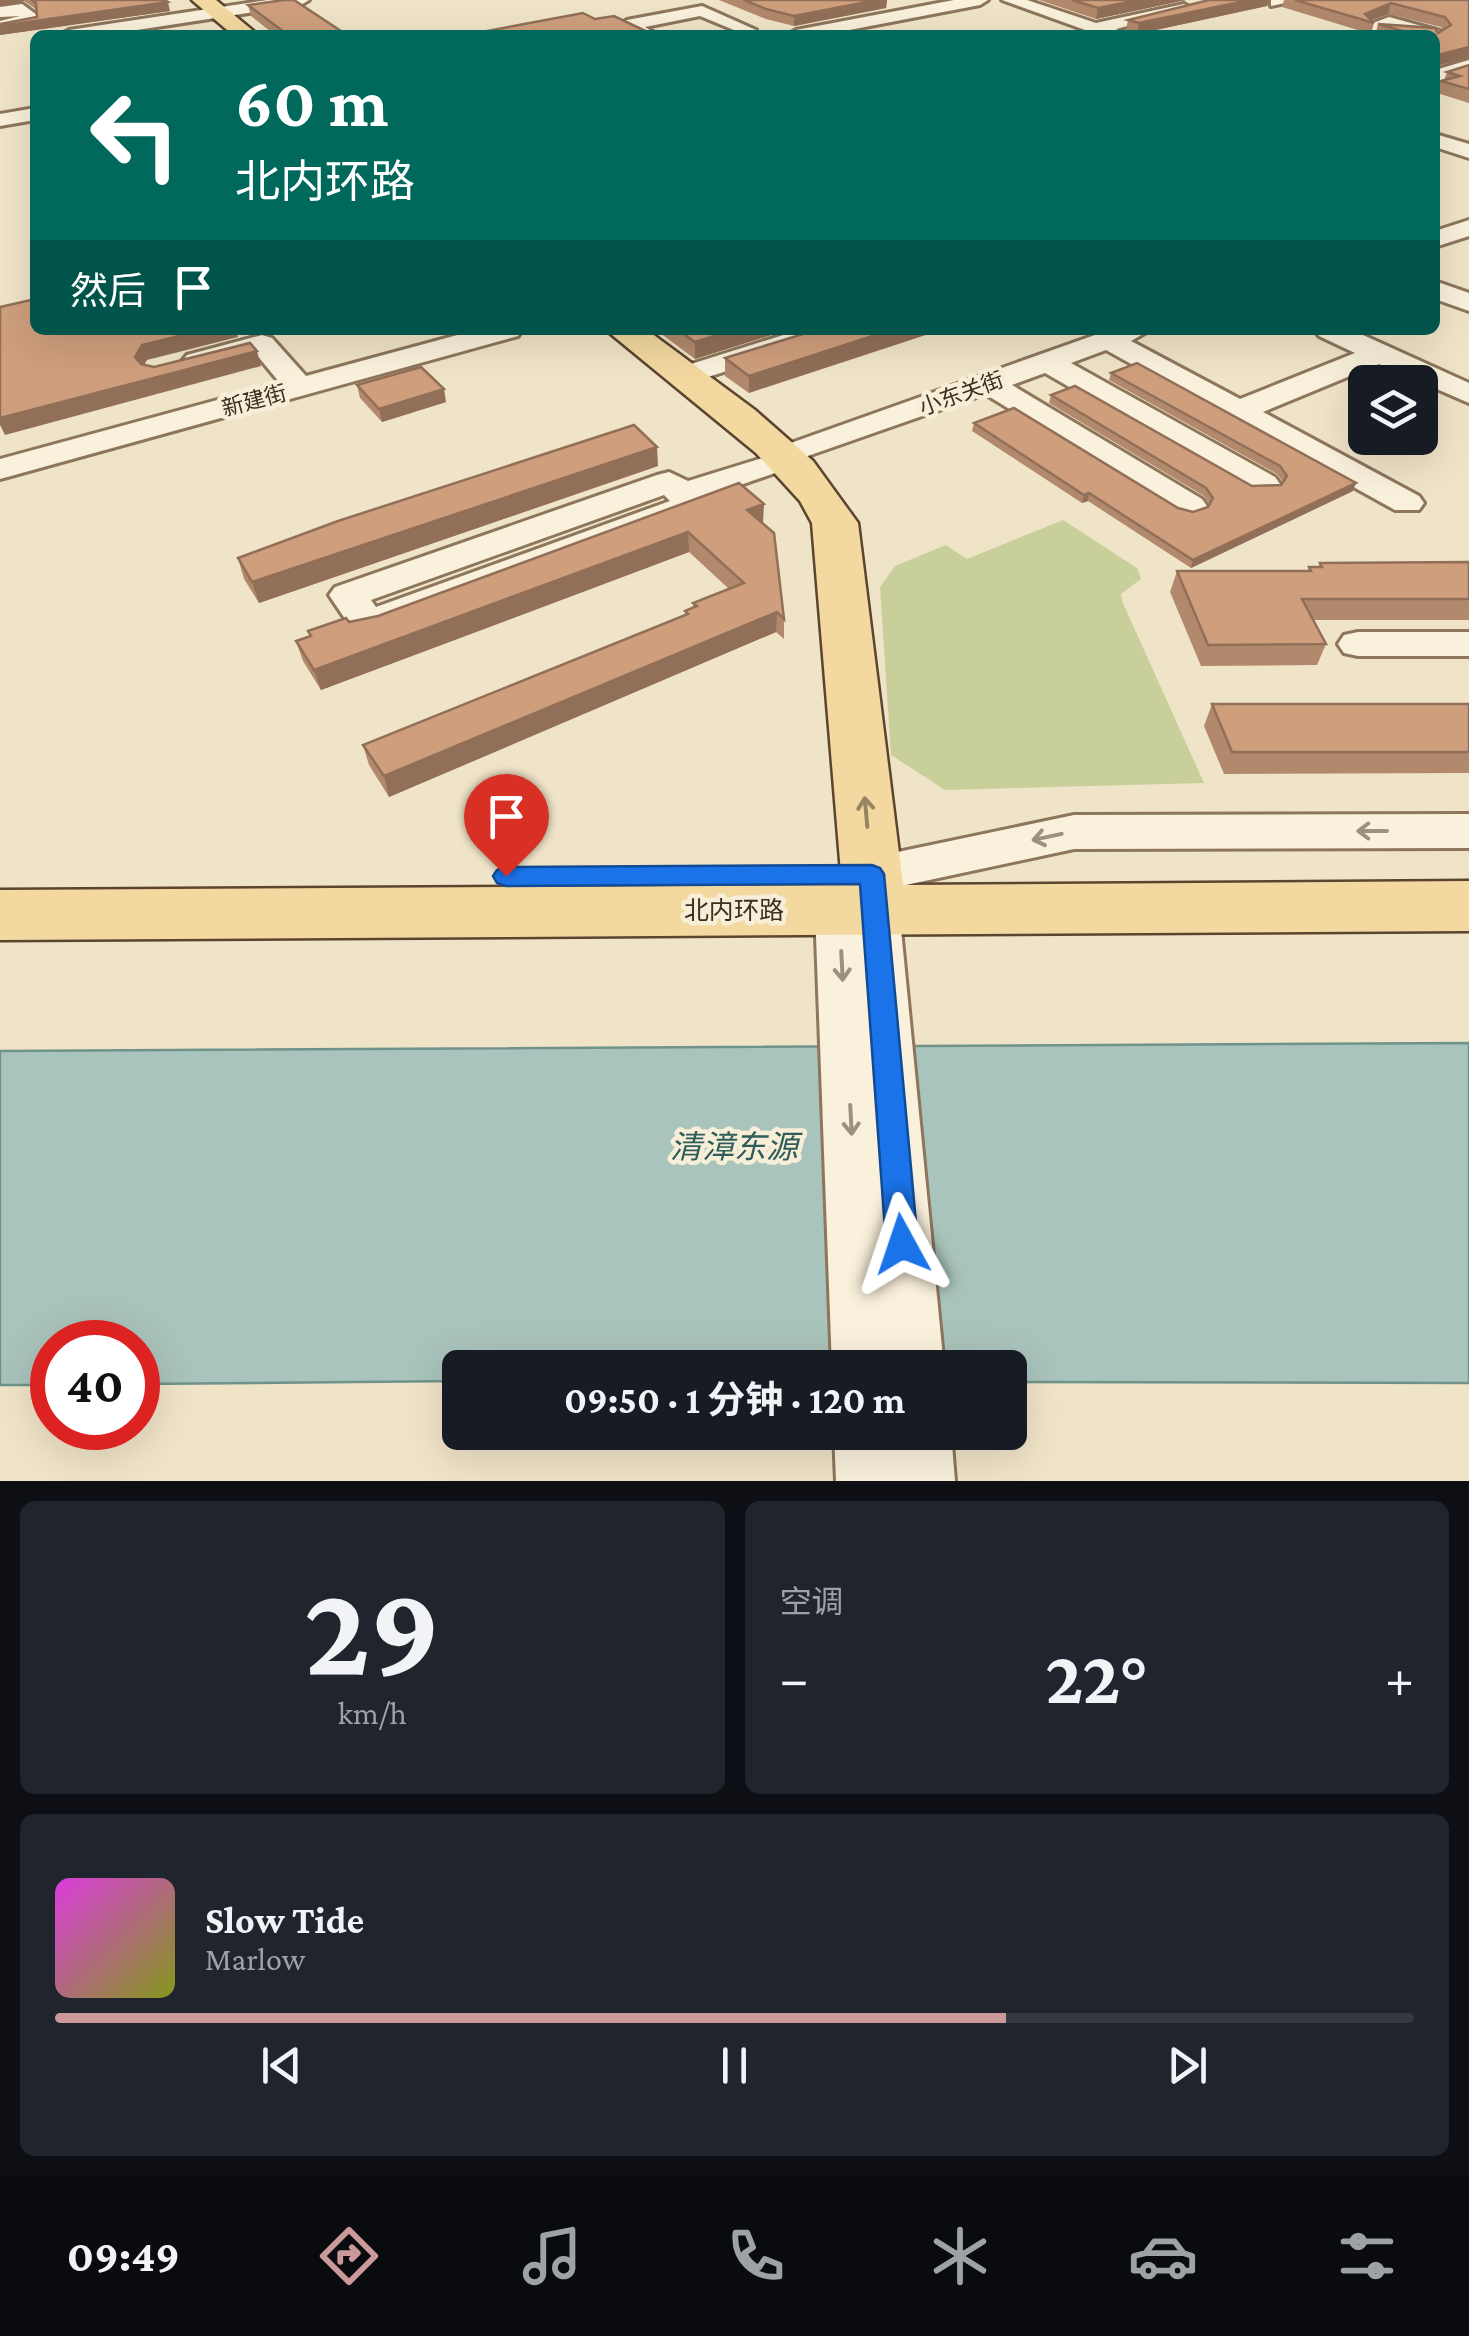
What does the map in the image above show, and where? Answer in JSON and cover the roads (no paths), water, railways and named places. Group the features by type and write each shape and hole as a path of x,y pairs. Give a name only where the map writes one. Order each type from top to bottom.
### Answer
{"main road":[{"path":"205,7 228,30"},
{"path":"205,7 240,30"},
{"path":"608,335 776,461"},
{"path":"630,335 776,461 809,524 856,892"},
{"name":"北内环路","path":"0,914 1469,872"},
{"name":"北内环路","path":"0,880 856,892 1469,906"}],"street":[{"path":"93,30 205,7 301,0"},
{"path":"832,30 980,0"},
{"path":"1010,0 1102,30"},
{"path":"1041,10 1075,4"},
{"path":"1096,28 1209,4"},
{"path":"0,12 22,8 31,19 0,26"},
{"path":"638,30 627,25 702,11 747,30"},
{"path":"1388,30 1374,26 1389,22 1417,30"},
{"path":"1440,35 1458,35"},
{"path":"1440,75 1469,66"},
{"path":"0,100 30,95"},
{"path":"0,120 30,115"},
{"path":"1440,142 1469,151"},
{"path":"1440,238 1469,227"},
{"path":"1440,291 1469,303"},
{"name":"新建街","path":"0,469 490,335"},
{"path":"682,376 812,335"},
{"path":"1122,335 1238,411 1408,503"},
{"name":"小东关街","path":"682,494 1122,335"},
{"path":"1340,335 1469,394"},
{"path":"176,366 262,344 300,387"},
{"path":"1238,411 1379,353"},
{"path":"1048,362 1263,484"},
{"path":"988,383 1190,506"},
{"path":"669,482 682,494 694,504 368,622 348,594 669,482"},
{"path":"1358,644 1469,644"},
{"path":"886,1350 856,892 1074,832 1469,831"},
{"path":"869,1450 870,1481"},
{"path":"918,1450 921,1481"}],"water":[{"name":"清漳东源","path":"1469,1043 1469,1383 1027,1382 1027,1350 442,1350 442,1381 160,1384 160,1320 30,1320 30,1385 0,1385 0,1051"}]}
